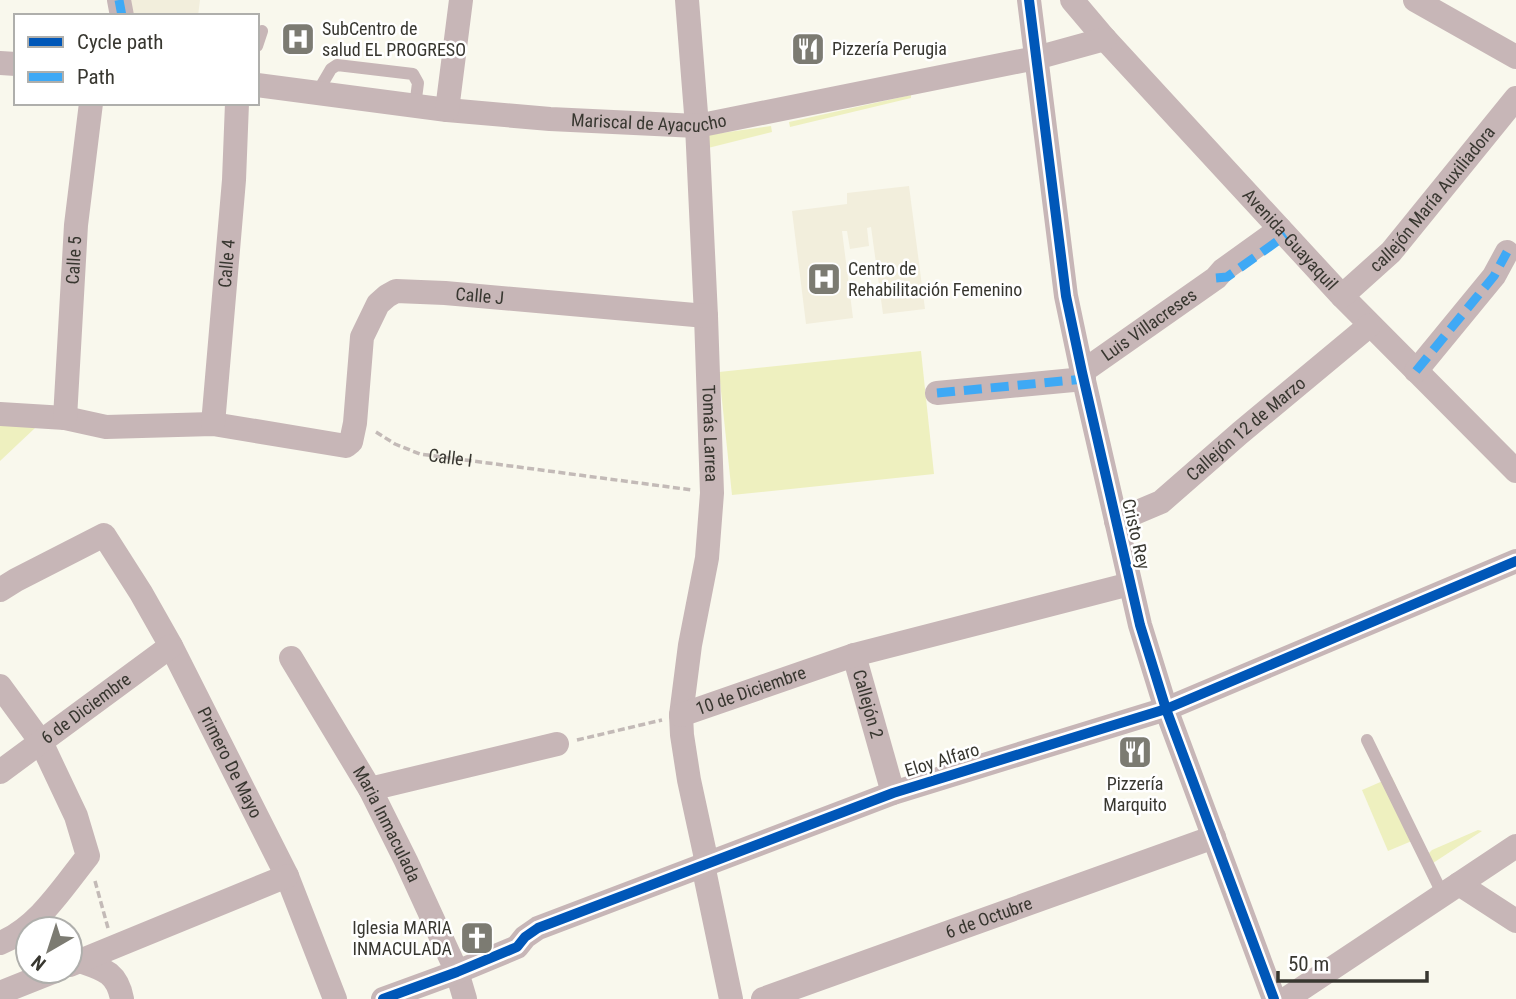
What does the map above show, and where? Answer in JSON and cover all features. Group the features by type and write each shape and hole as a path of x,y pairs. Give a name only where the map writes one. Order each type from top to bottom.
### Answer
{"street":[{"path":"447,110 461,0"},
{"name":"Tomás Larrea","path":"687,0 697,126 712,493 707,558 690,645 681,735 731,999"},
{"name":"Cristo Rey","path":"1029,0 1066,296 1140,625 1166,709 1274,999"},
{"name":"Avenida Guayaquil","path":"1072,0 1342,296 1516,471"},
{"path":"1415,0 1516,57"},
{"name":"Mariscal de Ayacucho","path":"259,85 447,110 697,126 1036,58 1105,39"},
{"name":"callejón María Auxiliadora","path":"1342,296 1391,251 1516,98"},
{"name":"Calle 5","path":"65,418 76,225 91,105"},
{"name":"Calle 4","path":"213,424 234,180 237,105"},
{"name":"Luis Villacreses","path":"1083,376 1216,278 1227,277 1283,232"},
{"path":"1416,371 1494,276 1507,252"},
{"name":"Calle J","path":"355,423 362,337 378,304 396,291 706,316"},
{"name":"Callejón 12 de Marzo","path":"1116,521 1161,502 1370,325"},
{"path":"937,393 1083,376"},
{"path":"0,414 65,418 106,427 213,424 346,446 351,442 355,423"},
{"name":"Primero De Mayo","path":"0,590 104,535 171,646 287,876 335,999"},
{"name":"Eloy Alfaro","path":"383,999 517,947 538,928 893,793 1166,709 1516,561"},
{"name":"10 de Diciembre","path":"681,715 853,654 1130,584"},
{"name":"6 de Diciembre","path":"0,772 171,646"},
{"name":"Callejón 2","path":"853,654 893,793"},
{"name":"Maria Inmaculada","path":"291,658 370,789 457,972 465,999"},
{"path":"0,687 41,742 76,816 88,856 44,911 14,938 0,943"},
{"path":"370,789 557,744"},
{"name":"6 de Octubre","path":"763,999 1214,837"},
{"path":"1286,999 1516,846"},
{"path":"84,959 287,876"},
{"path":"1451,889 1516,921"},
{"path":"84,965 108,971 120,986 122,999"},
{"path":"0,993 20,985"}],"lane":[{"path":"259,40 262,31"},
{"path":"1367,740 1451,889"}],"path":[{"path":"88,856 113,946"}],"shaded area":[{"path":"124,0 200,0 198,14 127,14"},
{"name":"Centro de Rehabilitación Femenino","path":"909,186 925,309 883,314 871,227 867,228 869,246 850,249 847,231 842,231 853,318 806,324 792,211 847,204 847,193"}],"green space":[{"path":"911,95 911,98 790,127 789,122"},
{"path":"771,126 772,132 708,148 707,135"},
{"path":"921,351 934,474 732,495 719,372"},
{"path":"0,406 53,411 0,461"},
{"path":"1392,777 1419,838 1388,851 1362,790"},
{"path":"1478,830 1482,831 1430,865 1429,853 1432,850"}],"marked path":[{"path":"119,0 122,14"},
{"path":"1216,278 1227,277 1286,235"},
{"path":"1416,371 1494,276 1507,252"},
{"path":"937,393 1084,379"}],"cycle path":[{"path":"1029,0 1066,296 1140,625 1166,709 1274,999"},
{"path":"383,999 517,947 538,928 893,793 1166,709 1516,561"}],"place":[{"name":"SubCentro de salud EL PROGRESO","path":"298,39"},
{"name":"Pizzería Perugia","path":"808,49"},
{"name":"Centro de Rehabilitación Femenino","path":"824,279"},
{"name":"Pizzería Marquito","path":"1135,752"},
{"name":"Iglesia MARIA INMACULADA","path":"477,938"}]}
